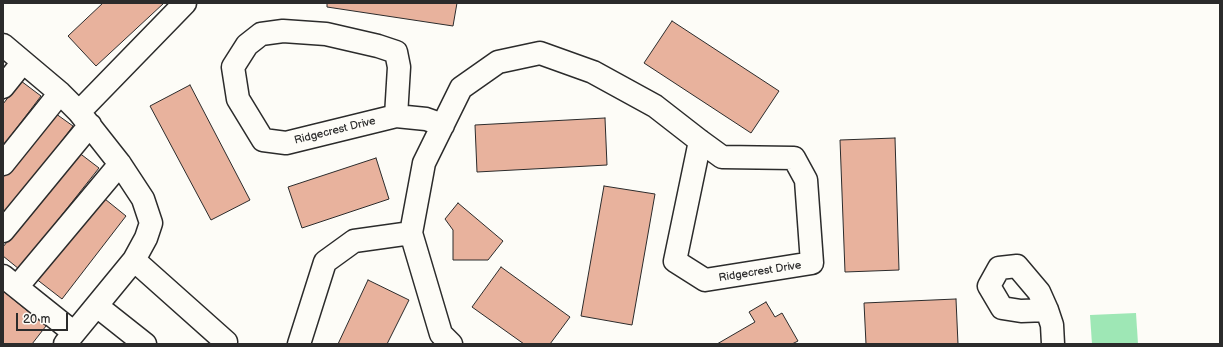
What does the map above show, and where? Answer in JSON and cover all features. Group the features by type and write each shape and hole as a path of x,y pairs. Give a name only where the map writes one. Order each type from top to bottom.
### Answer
{"street":[{"path":"3,231 85,118 186,3"},
{"name":"Ridgecrest Drive","path":"396,116 399,67 396,52 378,46 326,34 283,31 261,34 247,45 233,67 238,99 263,140 286,143 396,116 426,119 443,125"},
{"path":"3,45 60,93 85,118 120,164 143,199 151,223 146,238 134,260 69,338 10,282 120,164"},
{"name":"Ridgecrest Drive","path":"443,341 411,234 424,163 461,88 498,62 540,53 593,72 655,106 722,157 794,158 806,180 812,264 705,280 675,261 700,141"},
{"path":"3,87 23,62"},
{"path":"3,164 60,93"},
{"path":"299,344 325,262 354,241 411,234"},
{"path":"134,260 226,342 224,344"},
{"path":"97,306 145,344"},
{"path":"1047,310 1052,325 1053,344"}],"green space":[{"path":"1136,313 1138,344 1092,344 1090,315"}],"building":[{"path":"103,3 164,3 96,66 68,36"},
{"path":"327,3 457,3 453,26 327,7"},
{"path":"672,21 779,91 751,133 644,63"},
{"path":"21,81 41,96 3,146 3,104"},
{"path":"190,85 250,200 211,220 150,106"},
{"path":"52,111 73,126 3,219 3,177"},
{"path":"605,118 607,165 477,172 475,125"},
{"path":"895,138 899,270 845,272 840,140"},
{"path":"78,152 99,168 19,269 3,256 3,247"},
{"path":"376,158 389,199 302,228 288,187"},
{"path":"604,186 655,194 632,325 581,316"},
{"path":"100,195 126,216 62,299 35,278"},
{"path":"458,203 503,241 488,260 453,260 453,230 445,219"},
{"path":"501,267 570,317 550,344 524,344 472,307"},
{"path":"368,280 409,300 387,344 338,344"},
{"path":"3,291 46,326 32,344 3,344"},
{"path":"956,299 958,344 866,344 864,303"},
{"path":"766,302 775,317 782,313 798,341 792,344 717,344 755,322 749,312"}]}
